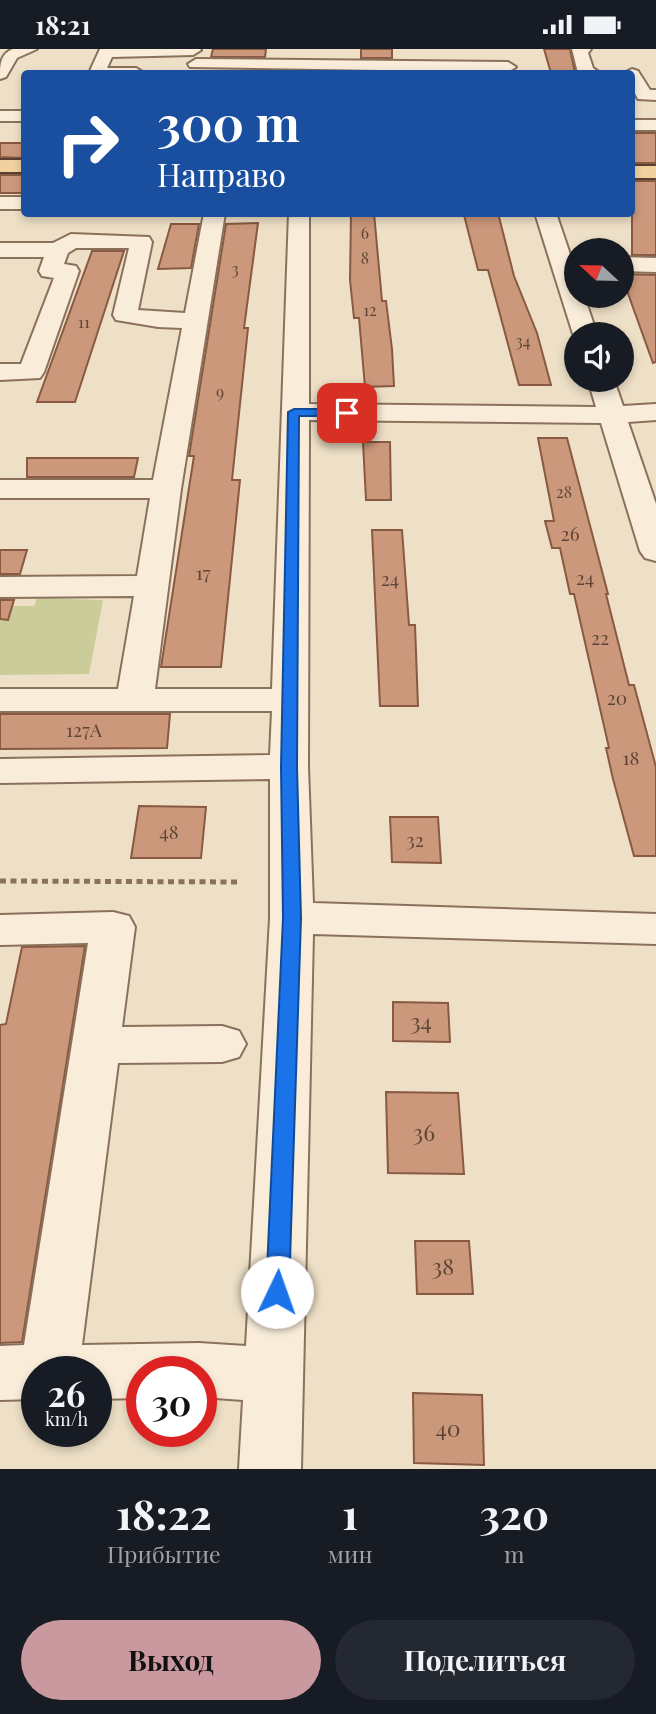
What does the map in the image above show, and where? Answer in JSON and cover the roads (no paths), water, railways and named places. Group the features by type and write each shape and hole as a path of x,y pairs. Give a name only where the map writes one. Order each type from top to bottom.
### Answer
{"main road":[{"path":"0,166 21,166"},
{"path":"635,171 656,172"}],"street":[{"path":"0,74 11,55 29,49"},
{"path":"432,49 433,66"},
{"path":"98,70 106,52 194,59 509,70 504,49"},
{"path":"583,49 579,50 585,70"},
{"path":"656,74 638,82 644,95 656,95"},
{"path":"0,116 21,116"},
{"path":"635,125 656,125"},
{"path":"0,203 21,203"},
{"path":"135,699 166,489 214,217"},
{"path":"270,1469 292,918 289,767 299,217"},
{"path":"547,217 564,255"},
{"path":"0,372 31,372 68,271 50,271 58,250 71,241 141,242 125,315 158,320 194,321"},
{"path":"0,250 58,250"},
{"path":"634,264 656,265"},
{"path":"605,392 656,551"},
{"path":"294,412 613,415 656,412"},
{"path":"0,489 166,489"},
{"path":"0,587 152,586"},
{"path":"0,700 290,699"},
{"path":"0,771 289,767"},
{"path":"292,918 656,929"},
{"path":"0,930 113,927 53,1356"},
{"path":"96,1045 222,1044"},
{"path":"112,1371 198,1370 273,1375"},
{"path":"0,1373 21,1372"}]}
